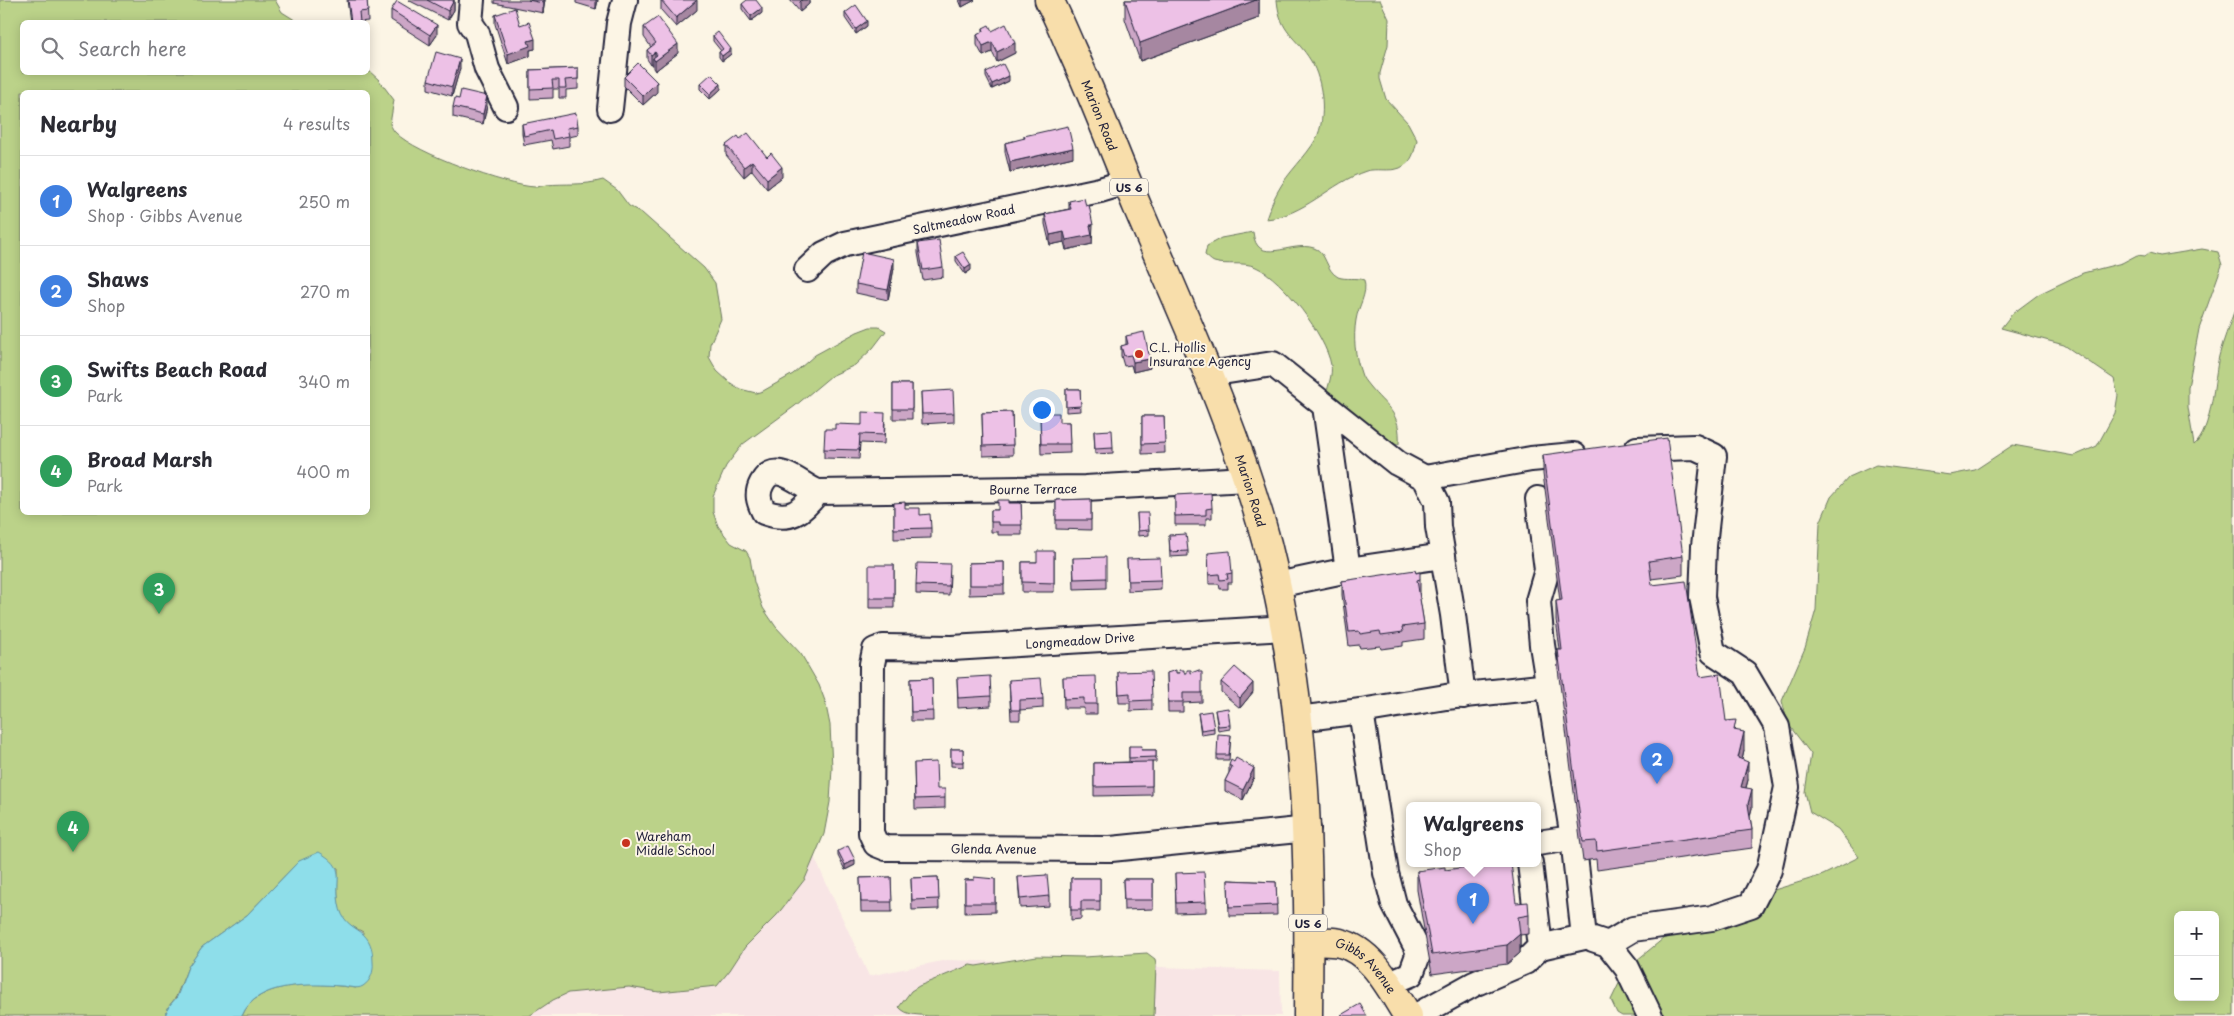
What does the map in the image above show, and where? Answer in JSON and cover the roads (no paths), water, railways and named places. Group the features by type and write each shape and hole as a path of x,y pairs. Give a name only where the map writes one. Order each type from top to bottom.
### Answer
{"main road":[{"name":"Marion Road","path":"1048,0 1085,79 1209,374 1247,479 1277,586 1294,680 1308,829 1308,1016"},
{"name":"Gibbs Avenue","path":"1309,941 1339,943 1351,947 1372,964 1408,1016"}],"street":[{"path":"610,109 619,23 625,0"},
{"path":"471,7 470,23 477,33 487,69 506,107"},
{"name":"Saltmeadow Road","path":"807,270 824,254 845,244 1100,190 1127,182"},
{"path":"1209,374 1272,364 1397,463 1425,478 1437,502 1463,696"},
{"path":"1325,406 1348,570"},
{"path":"1425,478 1530,459 1605,452 1694,447 1714,456 1704,546 1702,597 1713,652 1745,673 1777,727 1787,787 1769,870 1751,905 1712,918 1633,929 1608,944"},
{"name":"Bourne Terrace","path":"818,492 1085,488 1247,479"},
{"path":"1538,499 1546,570 1538,601 1542,645 1573,838 1584,936"},
{"path":"1277,586 1348,570 1443,556"},
{"name":"Longmeadow Drive","path":"875,650 884,647 952,648 1285,628"},
{"name":"Glenda Avenue","path":"875,650 872,664 870,803 871,833 876,844 886,848 1111,849 1308,829"},
{"path":"1298,719 1549,686"},
{"path":"1361,711 1386,873 1394,904 1419,952 1411,974 1387,984"},
{"path":"1541,843 1573,838"},
{"path":"1530,867 1540,947"},
{"path":"1416,1016 1474,984 1525,962 1540,947 1584,936 1608,944 1627,968 1650,1016"}],"water":[{"path":"319,852 334,863 337,869 339,904 342,914 346,921 364,935 372,949 373,969 370,979 366,984 358,988 328,985 285,987 259,996 249,1005 242,1016 165,1016 169,1006 177,997 188,967 202,947 247,915 299,861"}],"place":[{"name":"C.L. Hollis Insurance Agency","path":"1139,354"},
{"name":"Swifts Beach Road","path":"159,614"},
{"name":"Shaws","path":"1657,784"},
{"name":"Wareham Middle School","path":"626,843"},
{"name":"Broad Marsh","path":"73,852"},
{"name":"Walgreens","path":"1473,924"}]}
